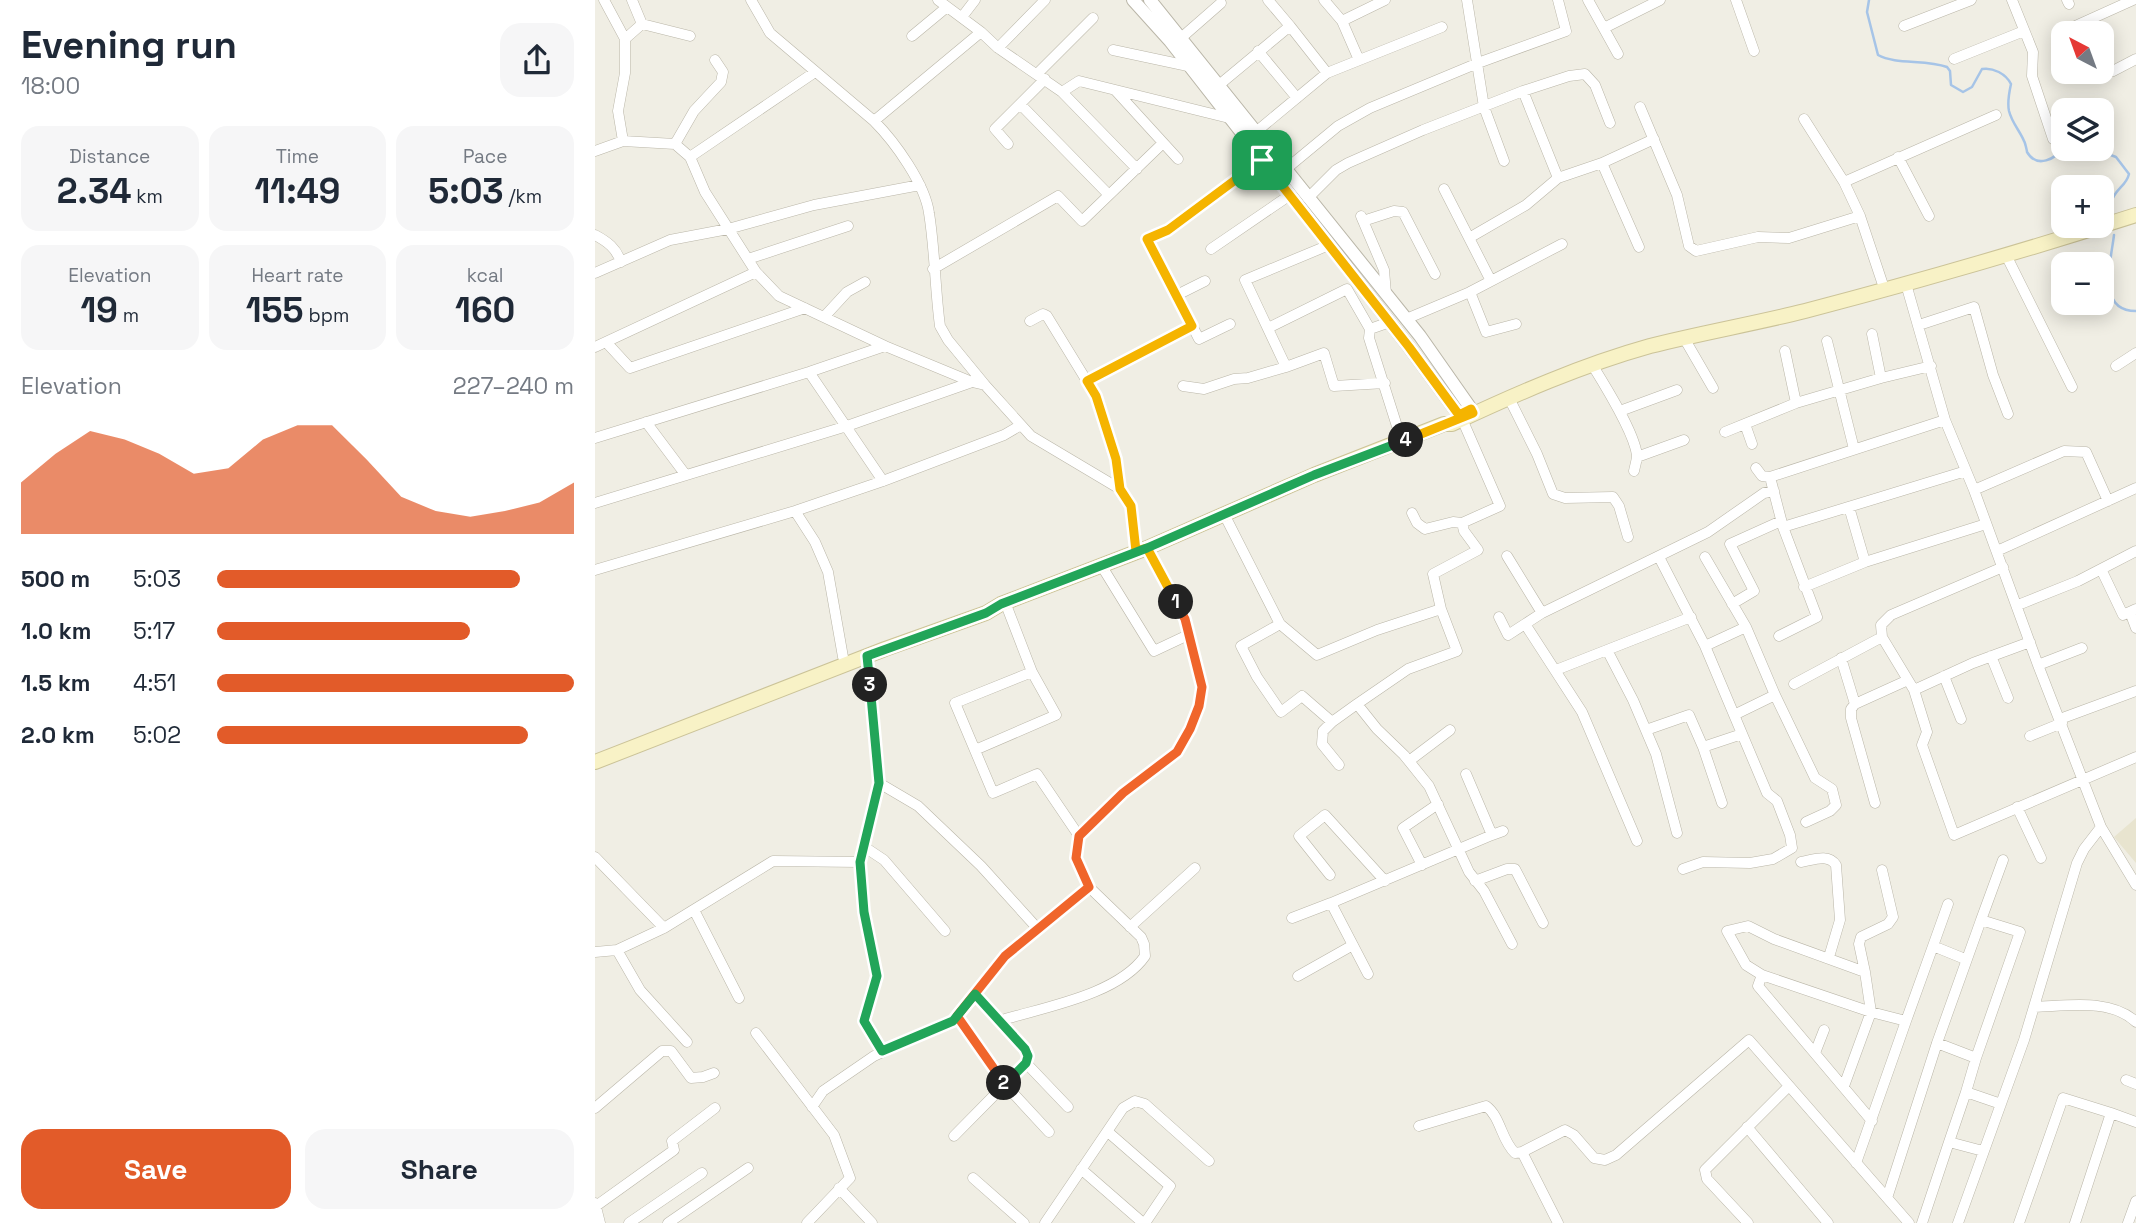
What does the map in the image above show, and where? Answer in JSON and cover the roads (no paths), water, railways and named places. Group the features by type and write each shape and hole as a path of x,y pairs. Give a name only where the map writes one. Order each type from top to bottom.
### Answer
{"main road":[{"path":"2114,213 2136,206"},
{"path":"595,753 986,613 1003,603 1142,550 1314,475 1402,442 1466,414 1647,347 1801,312 1906,284 2136,215"},
{"path":"1466,414 1523,382 1613,348 1693,327 1806,303 2051,233"},
{"path":"595,762 802,677 843,657 984,605 1003,603"}],"street":[{"path":"604,0 625,39 625,73 618,111 623,141"},
{"path":"632,0 642,24"},
{"path":"751,0 770,33 883,130 920,186 929,212 940,326 948,340 1031,436 1120,489"},
{"path":"938,0 998,48 1062,92 1137,169"},
{"path":"962,17 975,0"},
{"path":"998,48 1045,0"},
{"path":"1133,0 1466,414"},
{"path":"1150,0 1406,319 1466,414 1500,506 1462,523 1454,522 1425,529 1417,523 1412,513"},
{"path":"1324,0 1342,21 1359,60"},
{"path":"1342,21 1385,0"},
{"path":"1467,0 1484,107 1504,161"},
{"path":"1286,169 1338,126 1370,108 1478,63 1566,31 1558,0"},
{"path":"1588,0 1618,54"},
{"path":"1604,28 1660,0"},
{"path":"1736,0 1754,51"},
{"path":"1905,26 1971,0"},
{"path":"2012,0 2035,58 2032,72 2051,133"},
{"path":"2086,21 2133,0"},
{"path":"1181,38 1221,1"},
{"path":"1273,2 1327,73"},
{"path":"912,36 947,7"},
{"path":"1008,144 995,129 1020,104 1041,76 1093,18"},
{"path":"625,39 642,24"},
{"path":"642,24 690,36"},
{"path":"1219,85 1290,26"},
{"path":"1257,131 1327,73 1442,27"},
{"path":"1954,59 2024,31"},
{"path":"874,121 981,32"},
{"path":"1113,50 1188,66"},
{"path":"1258,51 1297,98"},
{"path":"675,144 694,111 721,82 723,72 715,60"},
{"path":"2114,71 2136,60"},
{"path":"690,157 814,72"},
{"path":"1308,198 1336,170 1348,163 1423,130 1569,76 1585,74 1595,85 1610,124"},
{"path":"1062,92 1079,81 1229,118"},
{"path":"1114,90 1178,159"},
{"path":"1523,91 1558,178"},
{"path":"1020,104 1109,195"},
{"path":"1640,107 1677,195 1689,246 1694,251 1758,237 1789,238 1860,216"},
{"path":"1845,182 1996,115"},
{"path":"1804,119 1845,182 1860,216 1882,282"},
{"path":"1469,238 1526,205 1558,178 1602,163 1654,139"},
{"path":"595,151 623,141 675,144 690,157 705,192 756,272 779,296 885,346 985,385"},
{"path":"933,269 1058,196 1082,221 1163,143"},
{"path":"1898,157 1929,216"},
{"path":"1230,324 1199,339 1147,239 1168,230 1262,160"},
{"path":"1602,163 1639,247"},
{"path":"595,274 670,240 728,229 814,205 920,186"},
{"path":"1444,189 1491,281"},
{"path":"1210,249 1290,195"},
{"path":"1386,294 1384,270 1362,218 1394,211 1403,212 1435,274"},
{"path":"748,259 848,226"},
{"path":"595,235 609,243 621,262"},
{"path":"1406,319 1470,292 1562,244"},
{"path":"1286,367 1245,280 1329,245"},
{"path":"2006,255 2072,387"},
{"path":"595,347 756,272"},
{"path":"1177,295 1205,281"},
{"path":"824,317 847,292 865,282"},
{"path":"1906,284 1945,420 2018,605 2038,665 2102,827 2136,885"},
{"path":"1268,328 1347,289 1370,329 1369,338 1402,442"},
{"path":"1470,292 1486,332 1516,324"},
{"path":"1919,324 1974,307 1993,375 2008,414"},
{"path":"606,342 630,368 805,308"},
{"path":"999,1021 1099,991 1114,983 1145,956 1145,944 1089,887 1076,858 1079,836 1123,793 1177,752 1199,706 1202,687 1185,619 1142,550 1131,506 1120,489 1116,459 1096,396 1047,316 1043,314 1030,321"},
{"path":"1370,329 1390,322"},
{"path":"1087,381 1192,326"},
{"path":"1872,334 1881,378"},
{"path":"1684,338 1713,388"},
{"path":"1827,341 1854,449"},
{"path":"595,438 885,346"},
{"path":"1785,351 1796,403"},
{"path":"1183,386 1204,389 1286,367 1324,353 1334,386 1385,383"},
{"path":"2116,366 2136,353"},
{"path":"1593,366 1620,411 1637,457 1634,471"},
{"path":"1725,432 1796,403 1930,366"},
{"path":"809,372 883,481"},
{"path":"595,503 847,426 972,382"},
{"path":"1620,411 1677,390"},
{"path":"1509,398 1537,454 1553,494 1565,498 1613,497 1619,506 1628,537"},
{"path":"1756,468 1762,476 1770,477 1945,420"},
{"path":"646,422 685,474"},
{"path":"1745,424 1752,444"},
{"path":"596,566 795,511 1004,435 1021,425"},
{"path":"1637,457 1684,440"},
{"path":"1974,490 2064,451 2086,452 2108,501"},
{"path":"1732,604 1754,591 1730,544 1782,524 1849,507 1966,471"},
{"path":"1770,477 1782,524 1817,617 1779,636"},
{"path":"1997,551 2136,488"},
{"path":"1499,617 1508,635 1542,613 1708,532 1764,493 1774,491"},
{"path":"1849,507 1865,562"},
{"path":"795,511 815,542 828,572 843,657"},
{"path":"1224,514 1280,624 1317,655 1377,630 1441,609"},
{"path":"1339,765 1322,744 1323,731 1332,722 1408,669 1457,651 1441,609 1433,574 1478,550 1464,531 1462,523"},
{"path":"1804,587 1865,562 1986,524"},
{"path":"2018,605 2078,581 2136,551"},
{"path":"1507,556 1542,613"},
{"path":"1659,557 1705,646 1767,793 1777,801 1792,848 1773,859 1750,863 1703,862 1683,869"},
{"path":"1705,557 1746,626 1775,695 1815,778 1829,786 1836,801 1830,811 1805,822"},
{"path":"1101,565 1154,651 1188,635"},
{"path":"2003,567 1891,615 1881,625 1882,637 1914,690 1927,732 1922,746 1954,835 2136,757"},
{"path":"2101,569 2123,615 2133,610 2136,628"},
{"path":"975,750 1056,715 1033,672 1003,603"},
{"path":"1556,670 1691,617"},
{"path":"1280,624 1241,646 1257,677 1281,712 1302,696 1332,722"},
{"path":"1525,624 1582,712 1637,841"},
{"path":"1705,646 1746,626"},
{"path":"1794,684 1882,637"},
{"path":"1914,690 2030,642"},
{"path":"2038,665 2082,648"},
{"path":"1607,650 1657,754 1677,833"},
{"path":"867,656 879,783 860,862 864,912 877,976 864,1021 882,1051"},
{"path":"1991,656 2008,698"},
{"path":"1841,658 1855,704"},
{"path":"1033,672 954,703 993,793 1038,774 1079,836"},
{"path":"1944,676 1961,719"},
{"path":"1875,803 1851,718 1851,709 1855,704 1908,680"},
{"path":"2030,736 2136,691"},
{"path":"1734,715 1775,695"},
{"path":"1357,704 1429,786 1457,850 1475,881 1485,891 1512,944"},
{"path":"1646,730 1689,715 1703,747 1721,803"},
{"path":"1409,761 1450,730"},
{"path":"1703,747 1742,734"},
{"path":"1466,775 1492,835"},
{"path":"879,783 918,806 981,866 1038,929"},
{"path":"1422,865 1403,828 1438,804"},
{"path":"2018,807 2041,858"},
{"path":"1330,875 1299,836 1325,815 1385,881"},
{"path":"1958,1223 2035,1007 2077,863 2084,849 2102,827"},
{"path":"1291,918 1503,831"},
{"path":"863,846 884,860 945,931"},
{"path":"595,857 664,928"},
{"path":"1801,862 1825,857 1834,862 1840,911 1829,957"},
{"path":"1887,1198 1965,959 2003,859"},
{"path":"595,952 617,950 664,928 773,862 860,862"},
{"path":"1130,927 1195,868"},
{"path":"1475,881 1507,869 1515,869 1543,923"},
{"path":"1844,1086 1871,1012 1859,944 1861,937 1888,924 1893,917 1882,870"},
{"path":"812,1107 823,1091 882,1051 953,1021 1005,956 1089,887"},
{"path":"1331,903 1368,974"},
{"path":"1856,1163 1948,904"},
{"path":"694,911 739,998"},
{"path":"1922,1223 2020,932 1981,920"},
{"path":"1865,972 1774,939 1748,926 1727,931 1746,965 1762,975 1906,1021"},
{"path":"1298,976 1353,945"},
{"path":"1933,946 1965,959"},
{"path":"617,950 640,990 687,1042"},
{"path":"1762,975 1758,986 1872,1121"},
{"path":"954,1136 1026,1063 1028,1056 1025,1049 975,994"},
{"path":"2035,1007 2098,1006 2117,1010 2136,1022"},
{"path":"957,1016 1005,1084 1049,1132"},
{"path":"1815,1053 1824,1030"},
{"path":"756,1033 834,1135 850,1178 807,1223"},
{"path":"1419,1126 1486,1106 1492,1111 1512,1151 1522,1152 1565,1130 1574,1135 1594,1158 1605,1160 1616,1155 1749,1040 1905,1222"},
{"path":"1937,1043 1976,1058"},
{"path":"595,1108 662,1051 671,1051 691,1078 714,1073"},
{"path":"1026,1063 1068,1107"},
{"path":"1748,1223 1704,1174 1706,1168 1789,1086"},
{"path":"1966,1092 2001,1104"},
{"path":"2019,1223 2063,1098 2136,1122"},
{"path":"1045,1223 1123,1108 1135,1101 1145,1104 1209,1161"},
{"path":"600,1223 596,1205 674,1150 672,1141 715,1108"},
{"path":"2075,1223 2111,1113"},
{"path":"1747,1127 1828,1223"},
{"path":"1081,1169 1144,1223 1170,1186 1108,1132"},
{"path":"1949,1142 1983,1151"},
{"path":"1522,1152 1558,1223"},
{"path":"668,1223 748,1168"},
{"path":"629,1223 702,1173"},
{"path":"973,1178 1024,1223"},
{"path":"839,1188 872,1223"},
{"path":"2128,1223 2136,1200"}],"waterway":[{"path":"1869,0 1867,12 1878,55 1893,60 1947,67 1951,85 1963,92 1972,87 1982,69 1999,72 2011,84 2009,111 2027,152 2036,160 2051,158"},
{"path":"2114,156 2129,174 2114,196"},
{"path":"2114,238 2109,270 2111,294 2115,303 2123,309 2136,311"}]}
